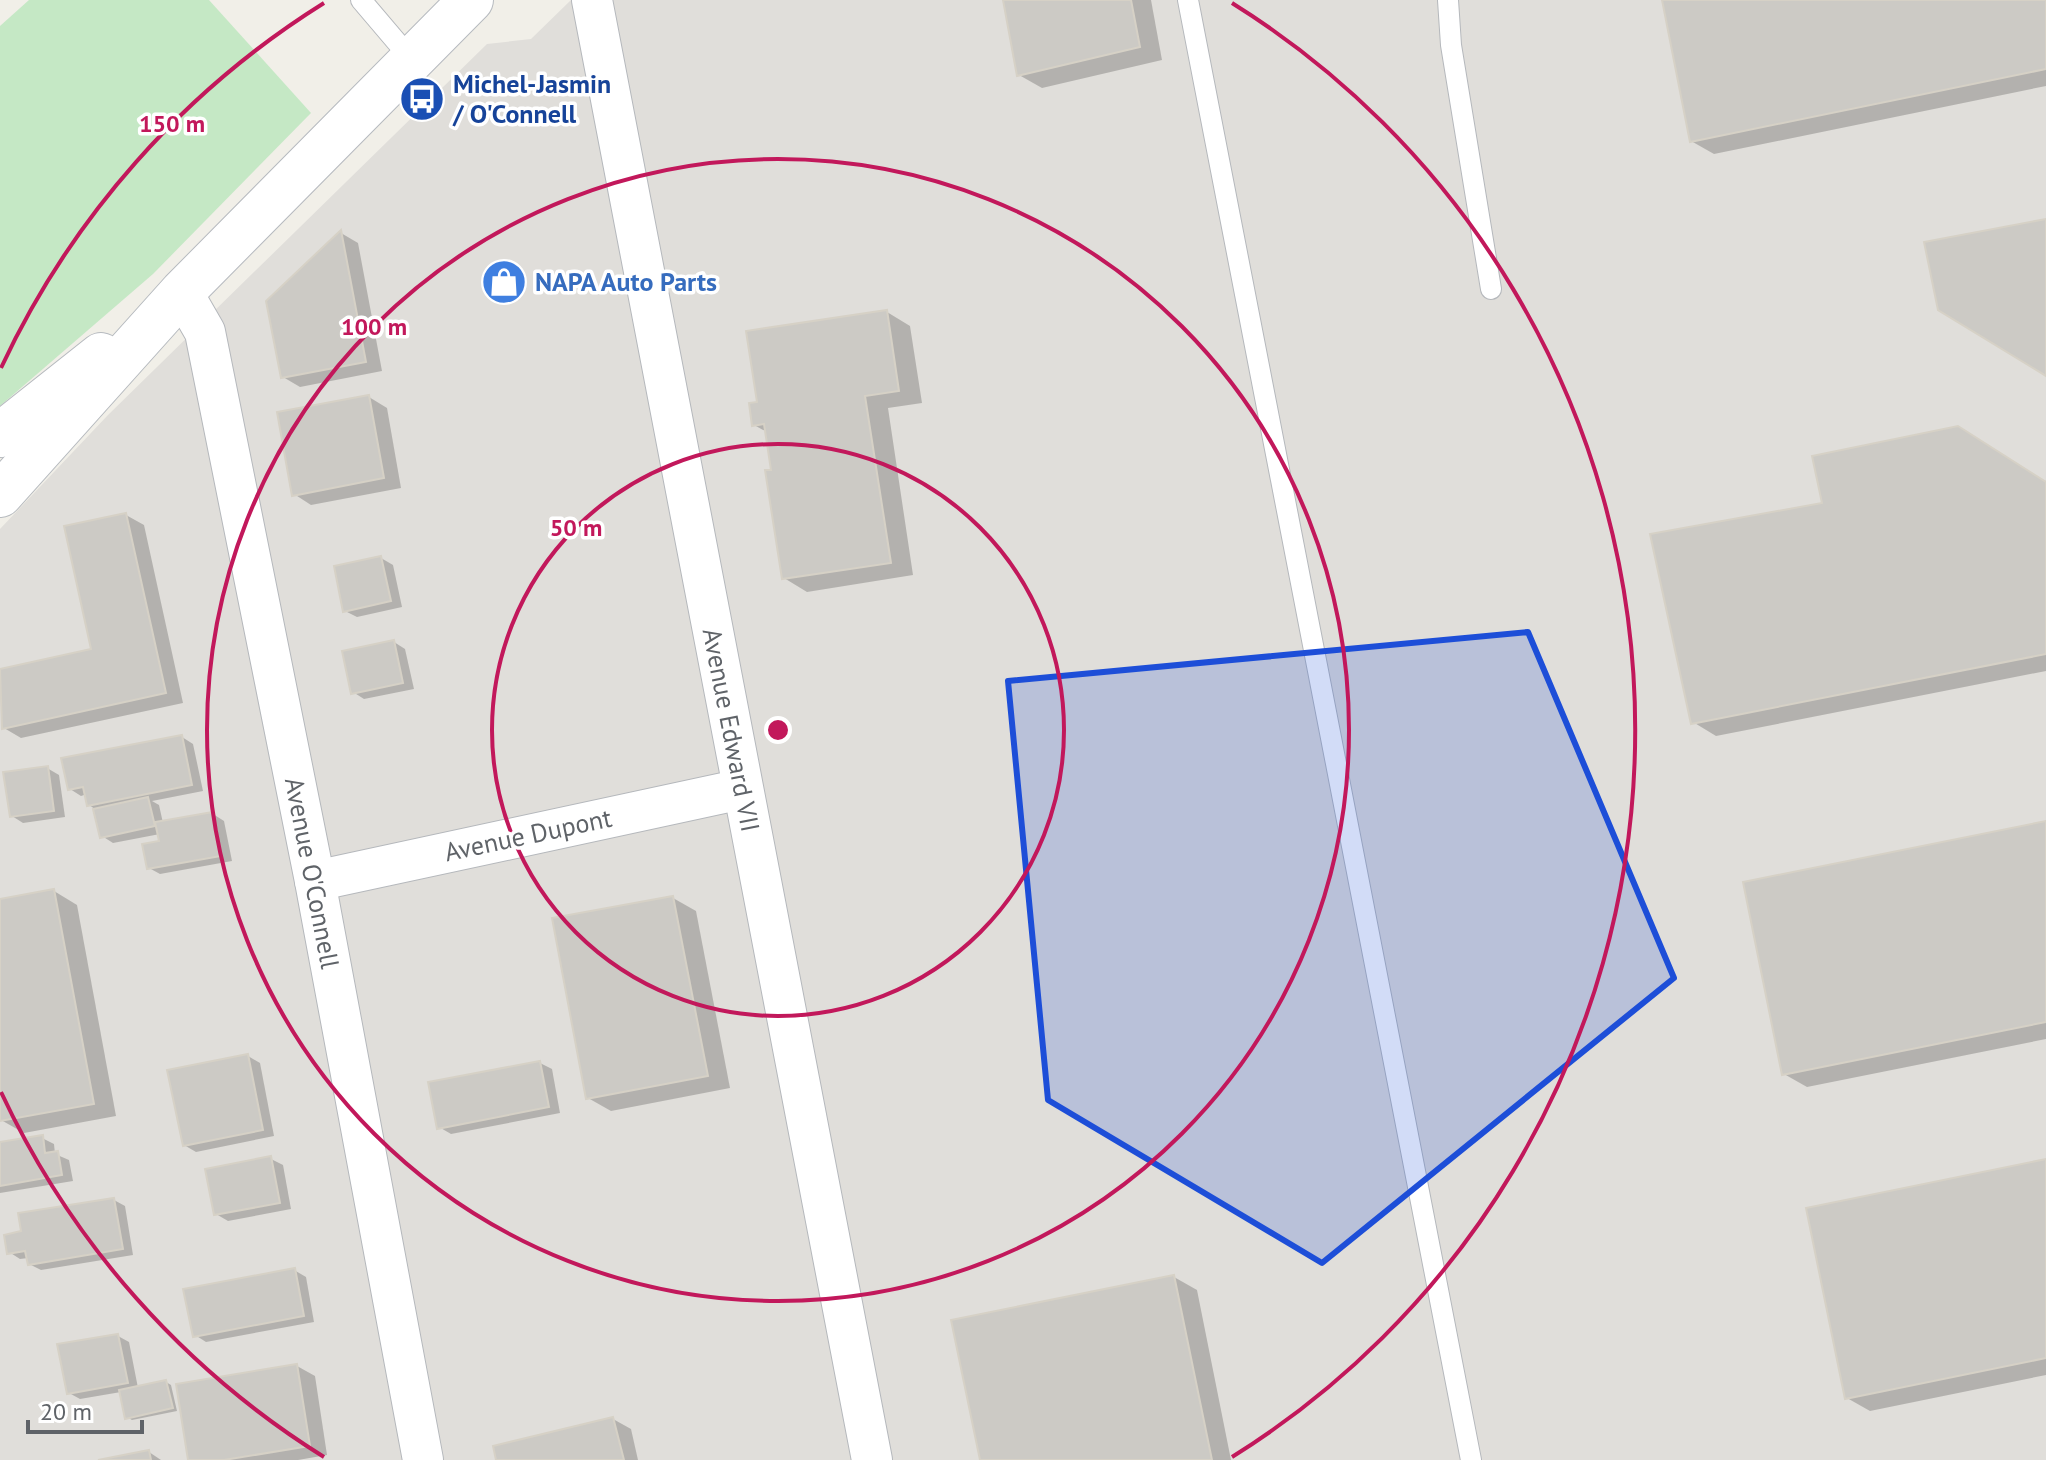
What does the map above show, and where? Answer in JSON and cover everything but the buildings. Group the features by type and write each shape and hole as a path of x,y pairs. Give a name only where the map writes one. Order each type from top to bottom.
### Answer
{"main road":[{"path":"0,495 182,292 471,0"},
{"path":"0,435 182,292"}],"street":[{"name":"Avenue Edward VII","path":"592,0 872,1460"},
{"name":"Avenue O'Connell","path":"182,292 205,332 315,881 423,1460"},
{"name":"Avenue Dupont","path":"315,881 742,789"}],"lane":[{"path":"361,0 412,60"},
{"path":"1188,0 1471,1460"},
{"path":"1448,0 1451,45 1491,289"}],"highlighted area":[{"path":"1528,632 1674,978 1322,1263 1048,1100 1008,681"}],"shaded area":[{"path":"571,0 2046,0 2046,1460 0,1460 0,529 108,415 487,44 531,39"}],"green space":[{"path":"29,0 209,0 311,113 153,274 0,406 0,26"}],"place":[{"name":"Michel-Jasmin / O'Connell","path":"422,99"},
{"name":"NAPA Auto Parts","path":"504,282"}]}
